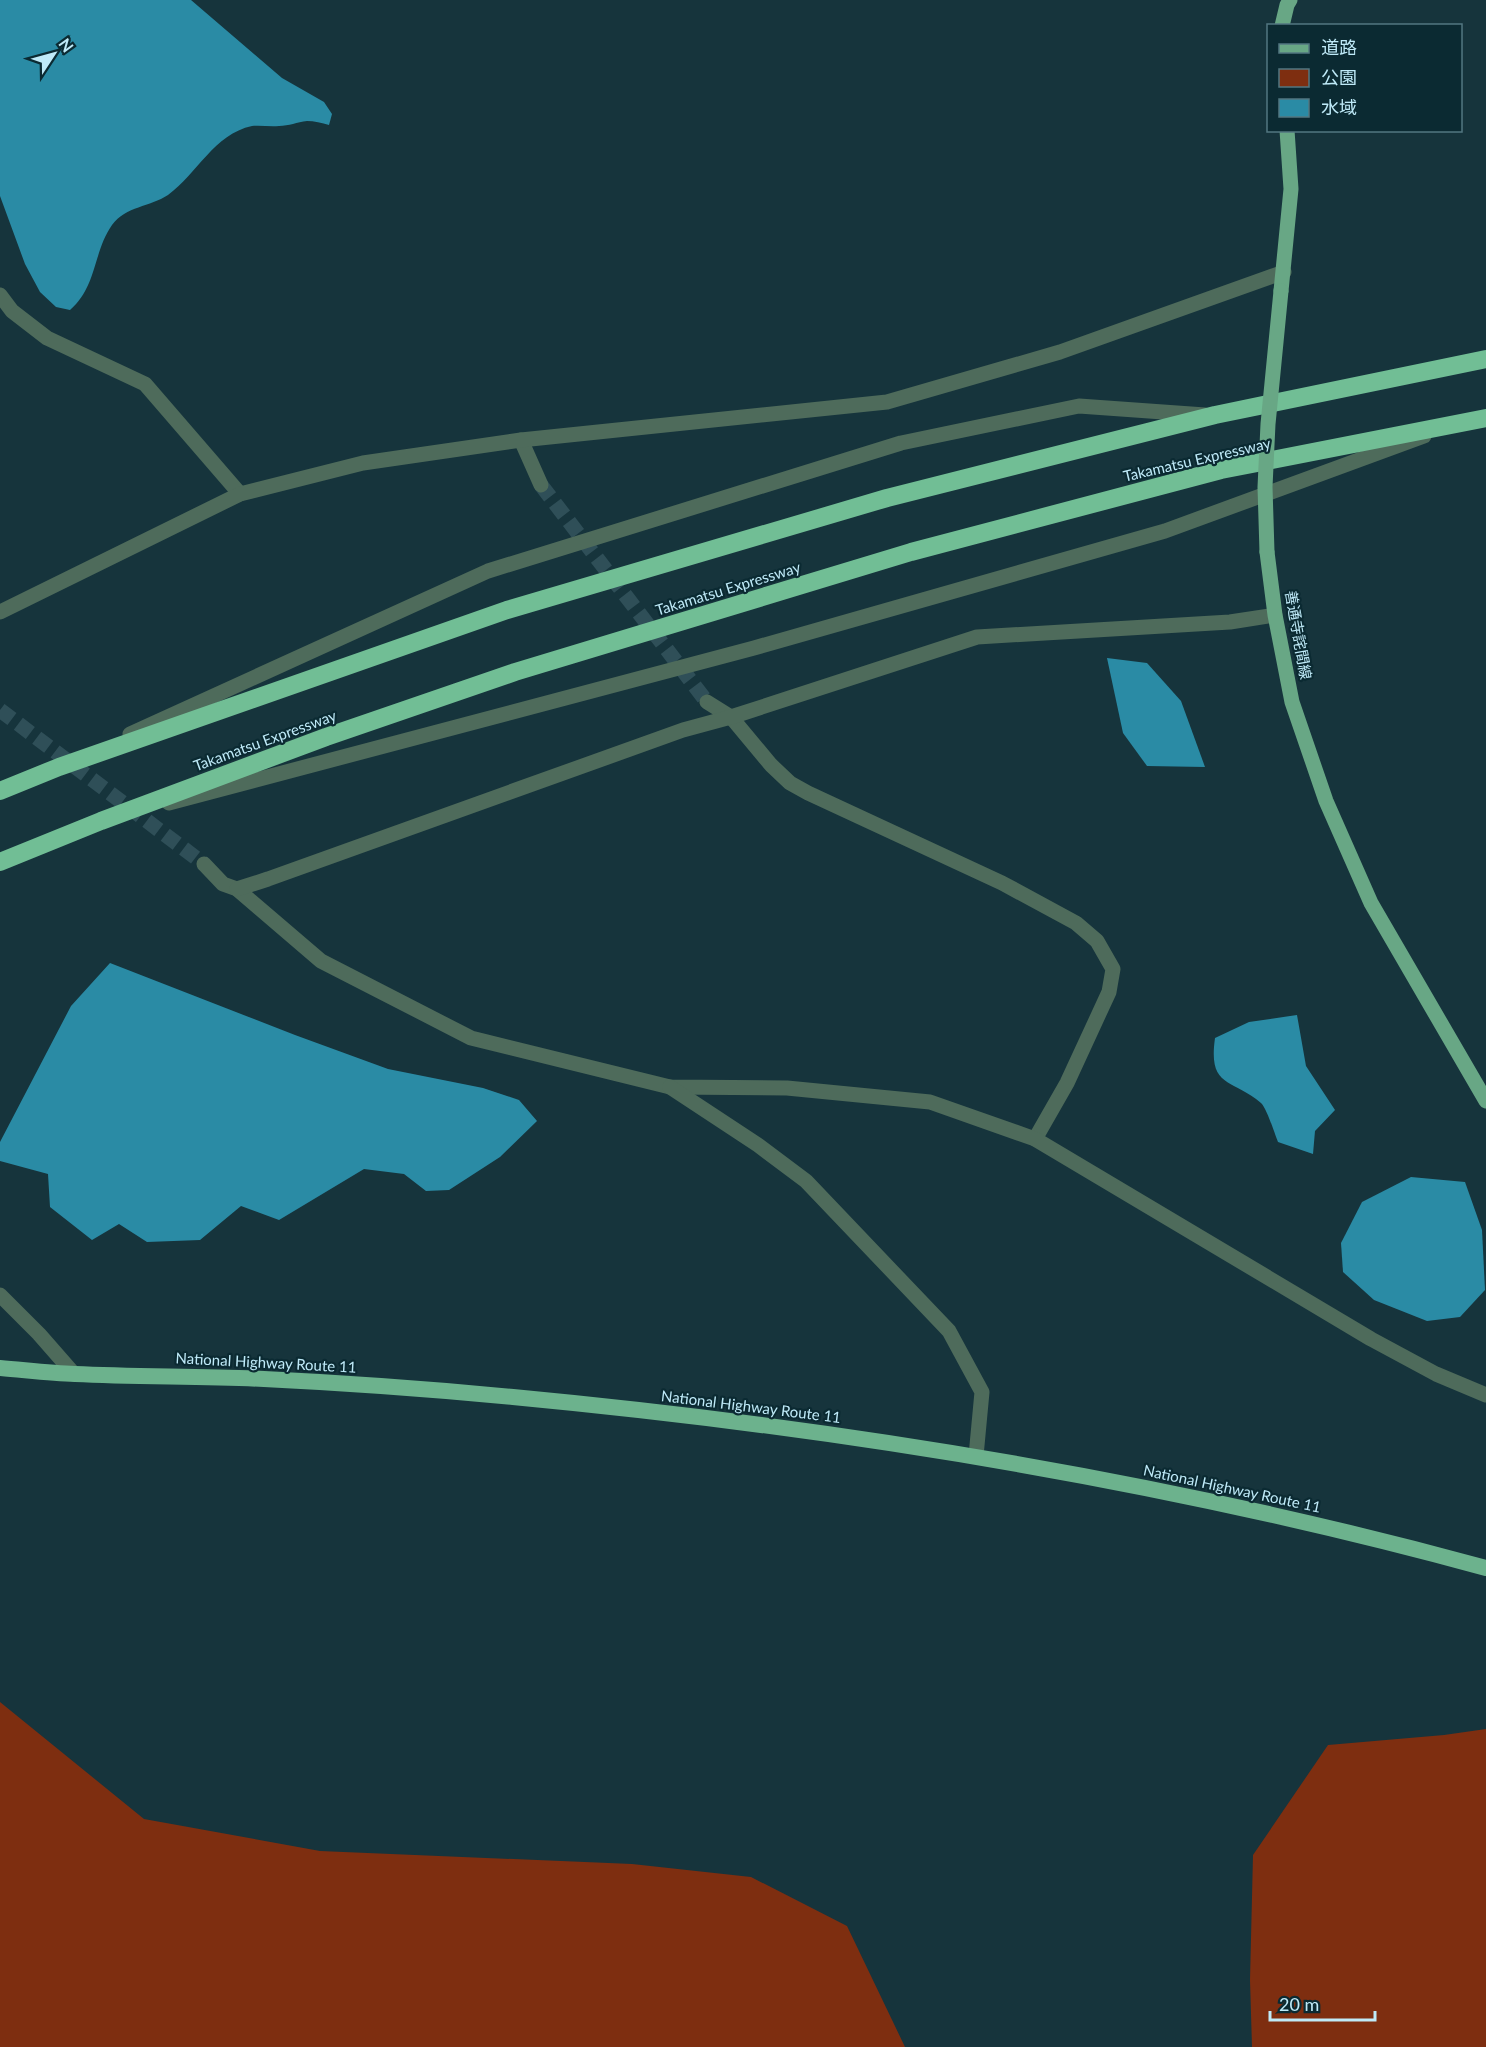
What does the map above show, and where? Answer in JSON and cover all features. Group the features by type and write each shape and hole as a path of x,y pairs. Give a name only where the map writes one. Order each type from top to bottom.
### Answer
{"highway":[{"path":"0,791 59,767 507,610 887,498 1215,415 1486,359"},
{"name":"Takamatsu Expressway","path":"0,862 101,821 326,737 515,672 911,552 1221,470 1486,418"},
{"name":"National Highway Route 11","path":"0,1368 74,1374 263,1379 512,1396 724,1421 976,1456 1194,1497 1402,1545 1486,1568"}],"main road":[{"path":"1282,24 1290,0"},
{"name":"善通寺詫間線","path":"1287,132 1291,189 1268,424 1265,487 1267,552 1275,615 1292,702 1326,801 1371,903 1486,1101"}],"street":[{"path":"0,612 240,494 363,463 521,440 887,402 1060,352 1284,272"},
{"path":"0,295 12,311 47,338 145,384 240,494"},
{"path":"59,767 488,572 901,443 1079,406 1215,415"},
{"path":"101,821 754,648 1165,531 1460,423"},
{"path":"521,440 541,485"},
{"path":"237,889 682,730 731,717 976,637 1230,622 1275,615"},
{"path":"707,702 731,717 771,765 790,783 1002,883 1076,923 1097,941 1113,969 1109,992 1066,1083 1035,1139"},
{"path":"204,864 223,884 237,889 321,961 471,1038 670,1087 787,1088 930,1102 1035,1139 1371,1339 1436,1374 1486,1395"},
{"path":"670,1087 806,1181 949,1331 982,1392 976,1456"},
{"path":"0,1295 39,1334 74,1374"}],"green space":[{"path":"0,1702 144,1819 320,1851 632,1864 751,1877 847,1926 905,2047 0,2047"},
{"path":"1486,1729 1486,2047 1252,2047 1250,1980 1253,1855 1328,1745"}],"water":[{"path":"0,0 191,0 282,78 324,102 332,114 329,125 307,121 283,126 252,126 227,137 168,195 131,210 118,219 106,235 90,280 79,301 70,310 56,307 40,292 25,264 0,196"},
{"path":"1107,658 1147,663 1181,701 1205,767 1147,766 1123,733"},
{"path":"110,963 388,1069 483,1088 519,1100 537,1121 500,1157 449,1190 426,1191 404,1174 364,1169 279,1220 241,1206 200,1240 147,1242 119,1224 92,1240 50,1207 48,1174 0,1161 0,1142 71,1006"},
{"path":"1297,1015 1306,1066 1335,1110 1315,1131 1313,1154 1278,1142 1261,1103 1224,1080 1215,1066 1215,1038 1249,1022"},
{"path":"1411,1177 1465,1182 1482,1230 1485,1290 1460,1317 1427,1321 1374,1300 1343,1272 1341,1243 1362,1202"}],"tunnel":[{"path":"541,485 707,702"},
{"path":"0,710 204,864"}]}
